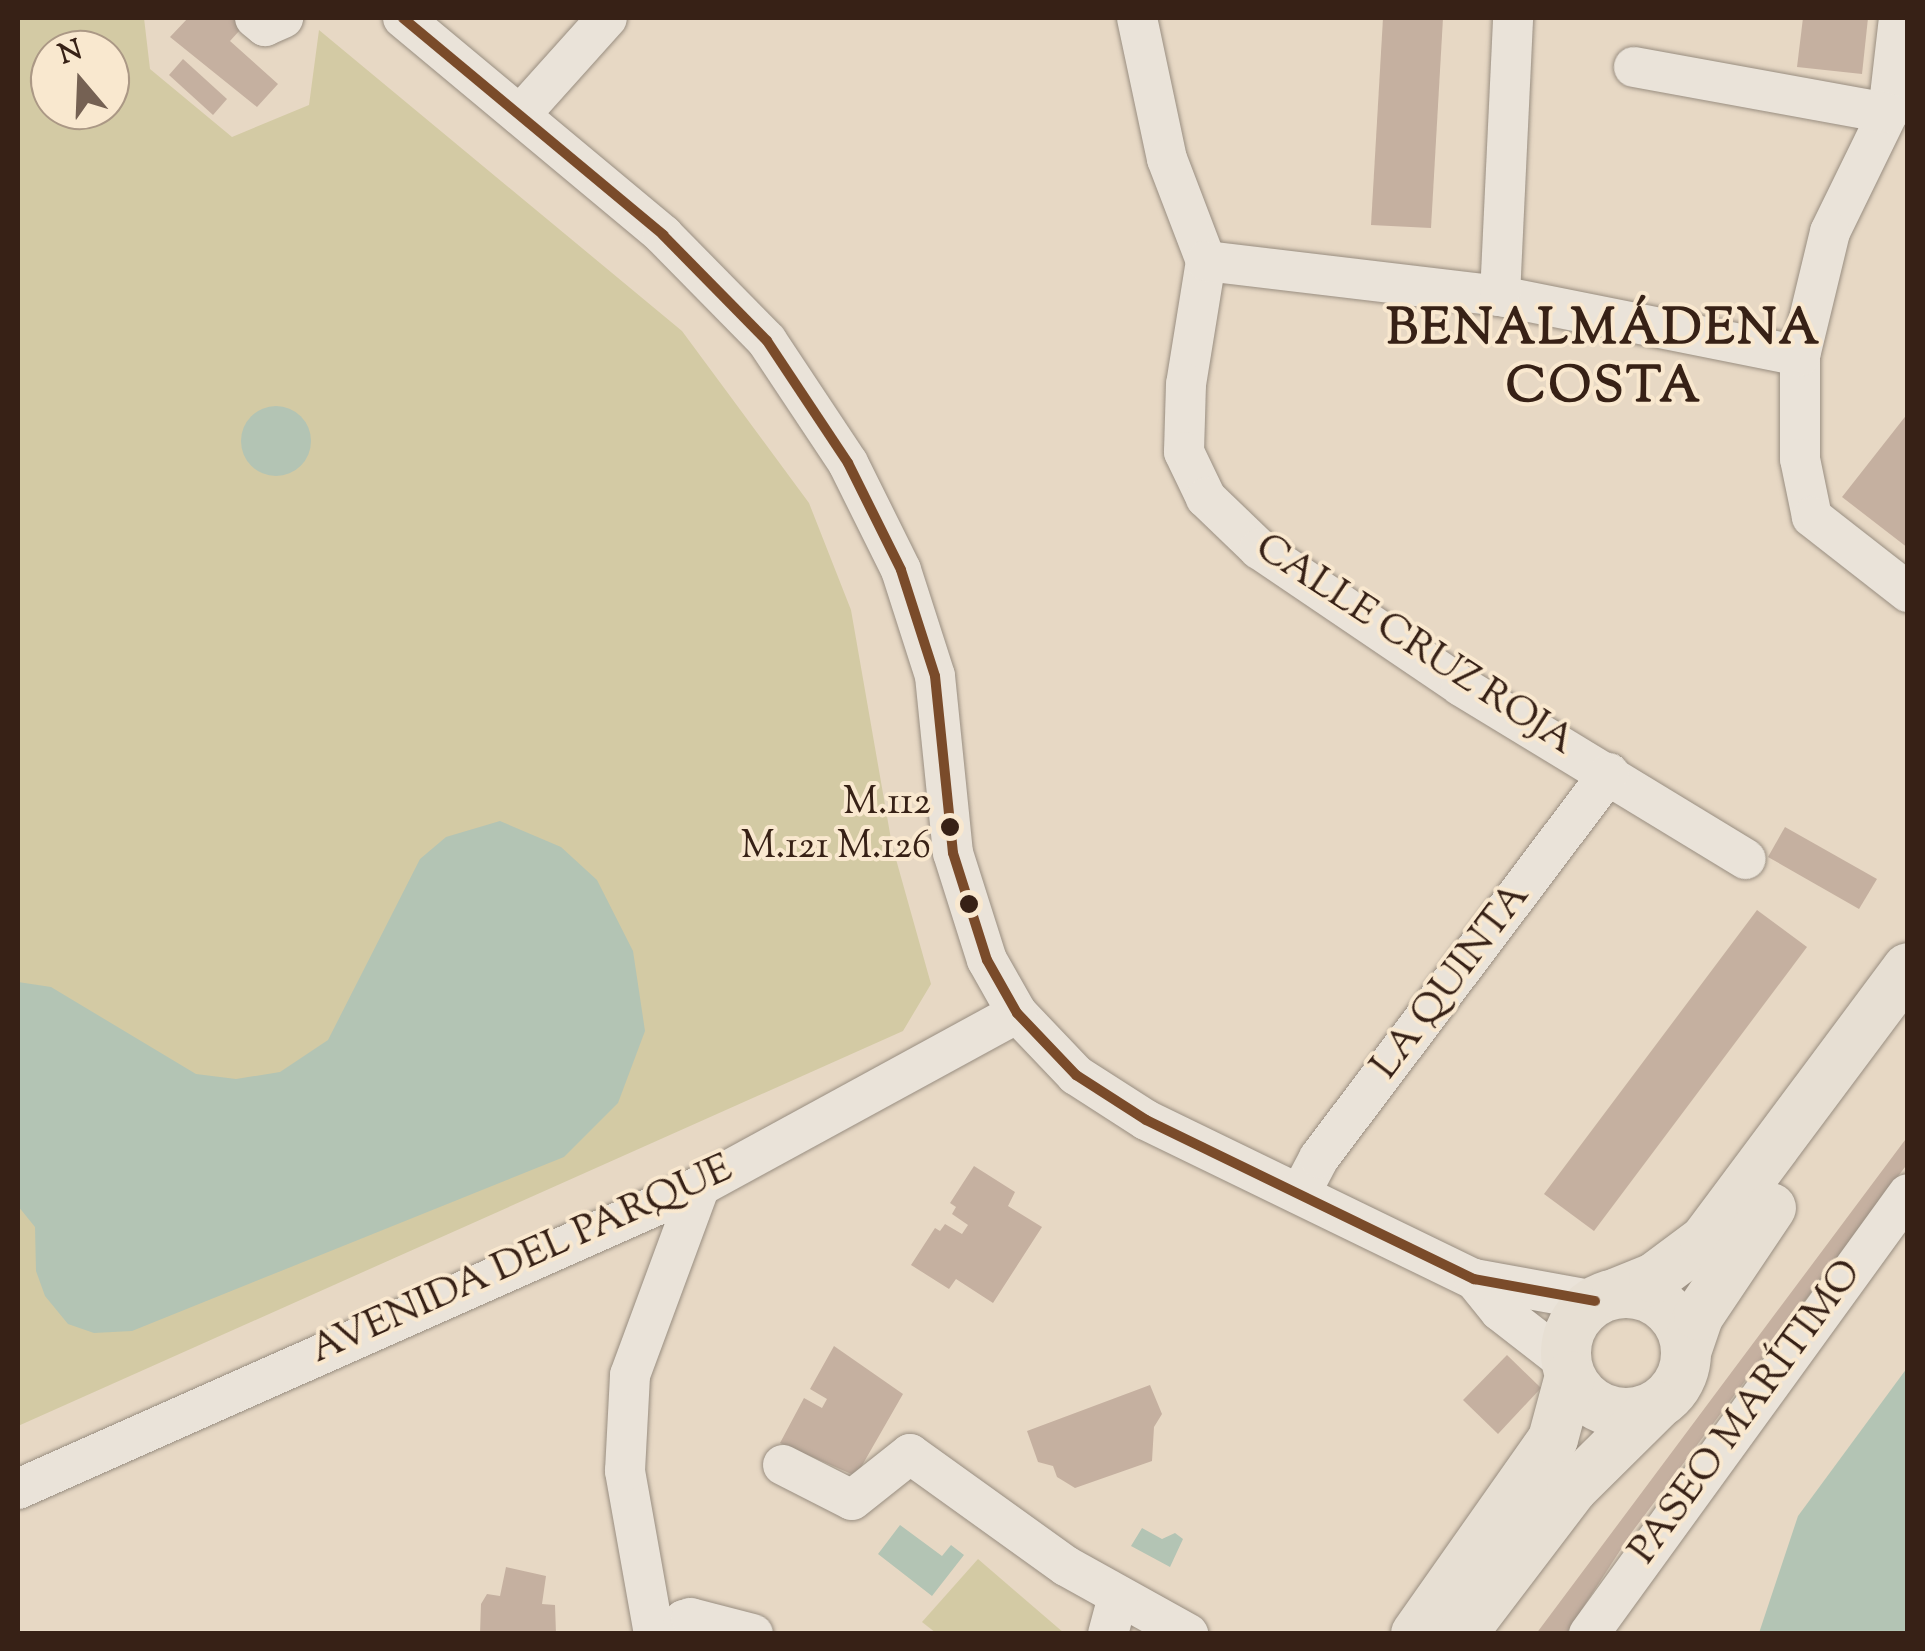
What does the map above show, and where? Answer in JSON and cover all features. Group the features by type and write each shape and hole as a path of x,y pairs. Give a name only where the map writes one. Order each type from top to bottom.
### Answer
{"main road":[{"path":"1416,1634 1553,1439 1569,1370 1571,1328 1593,1296 1654,1278 1705,1240 1908,968"},
{"path":"1462,1634 1572,1489 1676,1388 1687,1349 1741,1247 1908,1024"},
{"path":"1593,1296 1656,1300 1672,1312 1687,1349"},
{"path":"1569,1370 1597,1406 1616,1412 1656,1406"}],"street":[{"path":"255,18 265,26 283,18"},
{"path":"403,18 663,235 768,342 848,463 901,570 935,676 953,853 987,960 1017,1013 1076,1075 1118,1102 1474,1280 1593,1296"},
{"path":"520,115 606,18"},
{"path":"1137,18 1167,159 1206,261 1500,296 1800,356"},
{"path":"1500,296 1513,18"},
{"path":"1899,18 1888,113 1830,232 1800,356 1800,459 1812,517 1908,592"},
{"path":"1634,67 1888,113"},
{"name":"CALLE CRUZ ROJA","path":"1206,261 1186,384 1184,452 1206,498 1259,550 1461,686 1745,858"},
{"name":"LA QUINTA","path":"1300,1194 1319,1158 1608,773"},
{"name":"AVENIDA DEL PARQUE","path":"18,1489 700,1186 1017,1013"},
{"path":"654,1634 625,1472 630,1375 700,1186"},
{"name":"PASEO MARÍTIMO","path":"1589,1634 1908,1194"},
{"path":"1474,1280 1500,1311 1569,1370"},
{"path":"783,1465 852,1500 910,1454 1066,1566 1113,1615 1188,1634"},
{"path":"640,1566 682,1634"},
{"path":"682,1634 684,1620 692,1618 752,1634"}],"shaded area":[{"path":"18,18 144,18 150,69 232,137 309,105 319,30 682,331 809,503 851,610 892,845 931,984 903,1031 18,1426"},
{"path":"276,406 301,416 311,441 301,466 276,476 251,466 241,441 251,416"},
{"path":"500,821 561,847 597,880 633,951 645,1031 618,1103 564,1157 132,1331 94,1333 68,1324 45,1296 36,1271 35,1227 18,1206 18,982 51,987 196,1074 236,1079 280,1072 328,1040 420,859 446,837"},
{"path":"1907,1368 1907,1633 1759,1633 1798,1516"},
{"path":"900,1525 942,1556 951,1545 964,1555 932,1596 878,1554"},
{"path":"1142,1528 1162,1539 1175,1533 1183,1539 1170,1567 1131,1546"},
{"path":"978,1559 1064,1633 936,1633 922,1622"}],"building":[{"path":"188,18 251,18 230,41 278,84 257,107 170,37"},
{"path":"1383,18 1443,18 1431,228 1371,225"},
{"path":"1803,18 1868,18 1862,74 1797,67"},
{"path":"183,59 227,99 213,115 169,75"},
{"path":"1908,413 1908,548 1842,497"},
{"path":"1785,827 1877,879 1859,909 1768,857"},
{"path":"1757,910 1807,947 1594,1231 1544,1194"},
{"path":"1908,1136 1908,1163 1632,1532 1566,1634 1536,1634"},
{"path":"974,1166 1015,1192 1008,1206 1042,1227 993,1303 956,1279 949,1289 911,1265 935,1228 940,1231 945,1224 962,1234 968,1225 952,1214 956,1207 950,1203"},
{"path":"834,1346 903,1394 856,1476 780,1443 804,1398 822,1408 827,1399 810,1389"},
{"path":"1507,1355 1541,1388 1498,1434 1463,1400"},
{"path":"1150,1385 1162,1414 1154,1427 1152,1461 1075,1488 1057,1477 1053,1466 1038,1462 1027,1431"},
{"path":"506,1567 546,1576 542,1604 555,1605 556,1634 480,1634 481,1604 487,1594 500,1596"}],"transit line":[{"path":"403,18 663,235 767,341 848,463 901,570 935,676 953,853 987,960 1017,1013 1076,1075 1146,1120 1474,1279 1595,1301"}],"place":[{"name":"M.112 M.121 M.126","path":"950,827"}],"district":[{"name":"BENALMÁDENA COSTA","path":"1604,360"}]}
